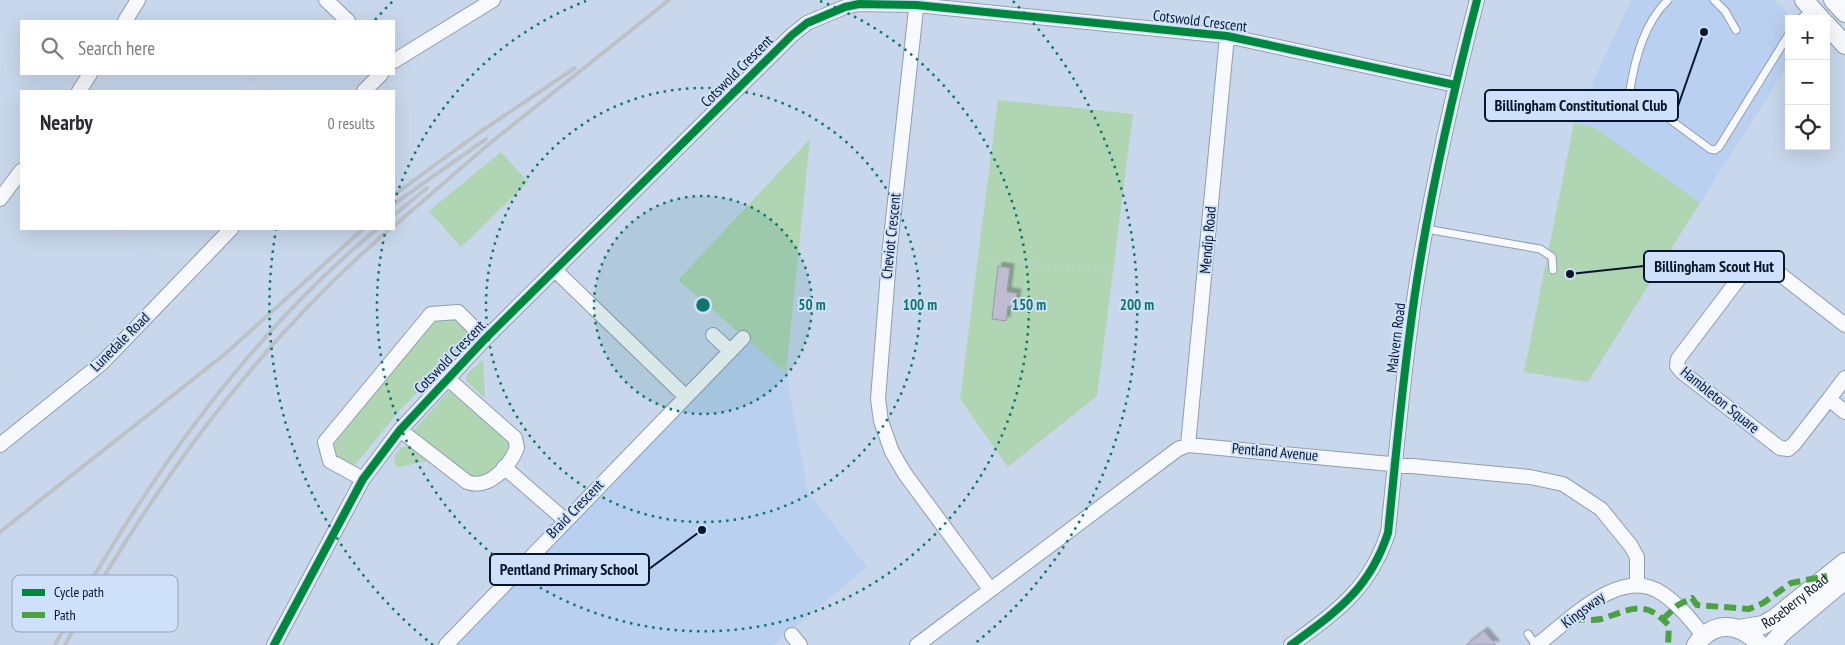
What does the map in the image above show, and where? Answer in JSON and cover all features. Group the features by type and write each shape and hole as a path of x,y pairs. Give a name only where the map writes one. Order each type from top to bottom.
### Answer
{"street":[{"path":"126,20 138,0"},
{"path":"326,0 347,20"},
{"path":"395,60 493,0"},
{"name":"Malvern Road","path":"1291,645 1344,606 1370,572 1388,533 1410,328 1426,229 1456,84 1477,0"},
{"name":"Cotswold Crescent","path":"274,645 363,479 400,430 485,339 556,271 792,35 807,23 832,12 859,4 917,3 1227,36 1456,84"},
{"name":"Cheviot Crescent","path":"917,3 890,247 878,399 881,421 892,452 905,474 990,589"},
{"path":"1830,28 1845,45"},
{"name":"Mendip Road","path":"1188,444 1227,36"},
{"path":"80,90 89,75"},
{"path":"365,90 380,75"},
{"path":"0,199 20,172"},
{"name":"Lunedale Road","path":"0,446 102,363 230,230"},
{"name":"Hambleton Square","path":"1845,325 1763,262 1756,260 1750,264 1678,359 1677,366 1682,372 1780,448 1788,449 1794,444 1845,378"},
{"path":"556,271 685,396"},
{"path":"363,479 330,461 325,442 431,314 458,312 485,339"},
{"path":"713,335 730,351"},
{"name":"Braid Crescent","path":"446,645 743,338"},
{"path":"400,430 467,482 476,485 488,483 504,467 517,448 515,438 447,378"},
{"path":"1829,399 1845,412"},
{"path":"917,645 1188,444"},
{"name":"Pentland Avenue","path":"1188,444 1530,477 1563,484 1601,509 1631,546 1637,557 1637,585"},
{"path":"504,467 565,520"},
{"name":"Roseberry Road","path":"1700,640 1723,627 1739,629 1762,624 1775,618 1845,562"},
{"name":"Roseberry Road","path":"1771,645 1784,630 1845,580"},
{"name":"Kingsway","path":"1537,645 1608,592 1628,585 1637,585 1662,592 1678,605 1700,640"},
{"path":"1739,629 1752,636 1760,645"}],"lane":[{"path":"1668,0 1654,19 1636,56 1630,90 1710,149 1715,150 1719,147 1785,40"},
{"path":"1714,0 1724,11 1736,30"},
{"path":"1426,229 1540,249 1552,257 1553,270"},
{"path":"1528,634 1537,645"}],"path":[{"path":"247,75 263,90"},
{"path":"123,230 175,278"},
{"path":"890,247 1204,282"},
{"path":"69,307 109,346"},
{"path":"743,338 750,337 785,368 783,406 878,399"},
{"path":"0,370 31,411"},
{"path":"1503,645 1500,641 1504,638 1510,645"}],"shaded area":[{"path":"1631,0 1775,0 1789,15 1785,15 1785,69 1700,203 1595,128 1574,123"},
{"path":"749,341 786,373 808,492 867,567 773,645 456,645"}],"green space":[{"path":"998,100 1133,114 1097,396 1008,467 960,399"},
{"path":"1574,123 1595,128 1700,203 1588,382 1524,372"},
{"path":"810,139 786,373 678,280"},
{"path":"501,152 528,182 461,247 429,211"},
{"path":"436,316 458,318 471,332 471,337 400,410 354,466 337,458 334,440"},
{"path":"483,360 485,398 466,381 467,374"},
{"path":"448,392 453,392 508,437 509,451 491,473 476,478 466,474 416,436 414,430"},
{"path":"408,446 427,461 399,467 395,465 394,457 400,448"}],"building":[{"path":"998,266 1010,268 1007,292 1017,293 1015,307 1008,306 1006,321 992,319"},
{"path":"1484,631 1496,645 1466,645"}],"railway":[{"path":"395,225 489,144 669,0"},
{"path":"395,194 480,132 575,68"},
{"path":"395,203 486,139"},
{"path":"395,214 427,188"},
{"path":"0,532 225,354 362,230"},
{"path":"95,575 158,475 196,421 238,369 281,319 328,272 376,230"},
{"path":"105,575 170,475 250,370 294,321 389,230"},
{"path":"55,645 62,632"},
{"path":"65,645 72,632"}],"marked path":[{"path":"1663,619 1678,605 1692,598 1697,605 1749,609 1763,603 1791,583 1827,576"},
{"path":"1573,619 1598,620 1629,610 1645,609 1660,617 1669,626 1668,645"}],"cycle path":[{"path":"1291,645 1350,598 1371,570 1388,533 1407,355 1422,247 1447,123 1477,0"},
{"path":"274,645 363,479 400,430 485,339 792,35 807,23 845,7 859,4 916,5 1227,36 1455,85"}],"place":[{"name":"Billingham Constitutional Club","path":"1704,32"},
{"name":"Billingham Scout Hut","path":"1570,274"},
{"name":"Pentland Primary School","path":"702,530"}]}
